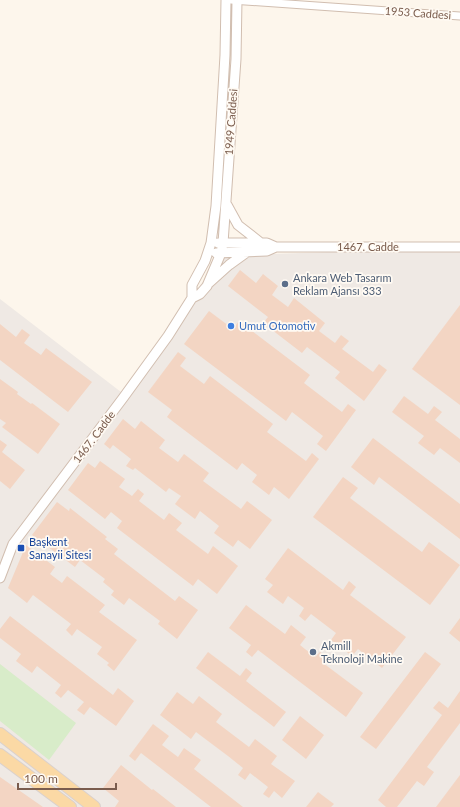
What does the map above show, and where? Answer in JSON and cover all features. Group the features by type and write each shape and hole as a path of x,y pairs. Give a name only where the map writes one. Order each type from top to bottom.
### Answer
{"main road":[{"path":"0,734 94,807"},
{"path":"0,754 70,807"}],"street":[{"name":"1949 Caddesi","path":"211,243 216,206 226,0"},
{"name":"1953 Caddesi","path":"231,0 460,16"},
{"name":"1949 Caddesi","path":"223,243 236,59 237,0"},
{"path":"225,202 238,225 261,243"},
{"name":"1467. Cadde","path":"192,298 192,285 211,243 267,243 276,247"},
{"name":"1467. Cadde","path":"0,578 13,544 123,398 168,336 192,298 200,294 207,286 223,243"},
{"name":"1467. Cadde","path":"207,253 266,251 276,247 460,247"},
{"path":"207,286 229,265 247,252"}],"shaded area":[{"path":"460,247 460,807 0,807 0,299 121,392 222,256"}],"green space":[{"path":"0,664 76,723 49,760 0,721"}],"building":[{"path":"240,270 256,283 263,274 278,286 272,295 288,307 294,298 325,323 319,331 335,343 341,335 349,341 342,349 373,372 379,364 387,370 364,401 335,378 340,372 307,347 302,353 263,323 268,317 228,286"},
{"path":"460,305 460,405 412,369"},
{"path":"209,311 233,329 239,321 310,375 304,383 342,412 348,404 356,410 326,451 317,444 323,436 292,412 286,421 184,344"},
{"path":"0,324 16,337 22,329 30,335 24,343 41,355 46,348 92,382 68,412 0,360"},
{"path":"178,352 186,358 180,366 204,384 210,376 273,424 267,432 306,461 312,453 319,459 289,499 274,487 269,495 252,482 257,475 242,463 237,470 167,417 172,410 148,392"},
{"path":"0,379 18,392 17,394 31,404 32,403 60,424 38,454 2,427 6,423 0,419"},
{"path":"404,396 428,414 434,406 442,412 435,420 460,439 460,463 440,448 434,455 418,443 424,436 392,412"},
{"path":"123,419 135,429 141,421 165,440 159,448 178,462 184,454 209,473 203,481 241,509 247,501 272,520 250,549 238,540 233,547 214,533 219,526 200,511 195,519 175,504 181,496 169,488 166,492 135,468 133,470 126,466 131,459 113,445 110,449 104,444"},
{"path":"373,438 460,504 460,539 379,477 374,485 351,467"},
{"path":"0,440 7,445 2,452 25,470 10,489 0,481"},
{"path":"100,461 125,479 119,487 132,496 138,489 144,494 139,501 164,520 169,513 182,523 176,530 208,554 213,546 238,566 217,594 198,579 193,586 117,528 122,521 111,512 105,519 68,490 88,463 95,468"},
{"path":"343,477 358,488 350,498 422,552 429,542 460,565 430,605 313,517"},
{"path":"57,502 69,511 70,508 107,537 105,539 118,549 114,554 175,601 179,596 198,610 177,639 158,624 160,621 129,598 124,605 111,595 114,591 103,582 105,579 80,560 75,567 32,535"},
{"path":"26,545 55,567 50,574 62,583 67,576 105,605 99,612 137,640 114,671 107,665 109,663 97,654 102,647 77,629 72,636 66,630 71,624 33,595 27,603 8,588"},
{"path":"288,548 343,590 349,581 356,587 350,595 406,637 382,668 358,649 352,656 331,640 336,633 311,614 305,621 299,616 304,608 288,596 283,604 267,592 273,585 265,579"},
{"path":"246,605 285,634 291,625 306,637 300,645 315,657 320,652 327,657 323,663 363,693 346,717 258,650 252,657 246,652 251,645 229,628"},
{"path":"10,616 113,695 118,688 134,701 116,726 90,707 84,715 77,710 84,702 68,690 61,698 55,693 61,685 37,666 32,673 16,661 21,654 0,638 0,629"},
{"path":"460,618 460,642 449,633"},
{"path":"208,652 240,676 246,668 252,673 246,681 286,712 274,727 196,668"},
{"path":"425,652 441,664 376,749 360,737"},
{"path":"460,691 460,723 427,767 434,772 424,786 417,781 397,807 386,807 378,800 442,715 433,708 439,701 448,708"},
{"path":"177,692 193,704 199,696 222,714 216,722 249,747 255,739 277,756 271,764 295,781 282,798 274,791 269,798 263,794 268,787 250,773 245,780 238,775 243,768 228,756 196,732 191,739 160,715"},
{"path":"300,716 324,735 306,759 282,740"},
{"path":"153,724 169,736 162,745 178,757 184,748 201,760 194,769 243,807 211,807 141,753 135,761 129,756"},
{"path":"121,765 176,807 115,807 119,801 103,788"},
{"path":"460,775 460,807 436,807"},
{"path":"0,777 43,807 0,807"},
{"path":"318,792 334,804 331,807 306,807"}],"place":[{"name":"Ankara Web Tasarım Reklam Ajansı 333","path":"285,284"},
{"name":"Umut Otomotiv","path":"231,326"},
{"name":"Başkent Sanayii Sitesi","path":"21,548"},
{"name":"Akmill Teknoloji Makine","path":"313,652"}]}
